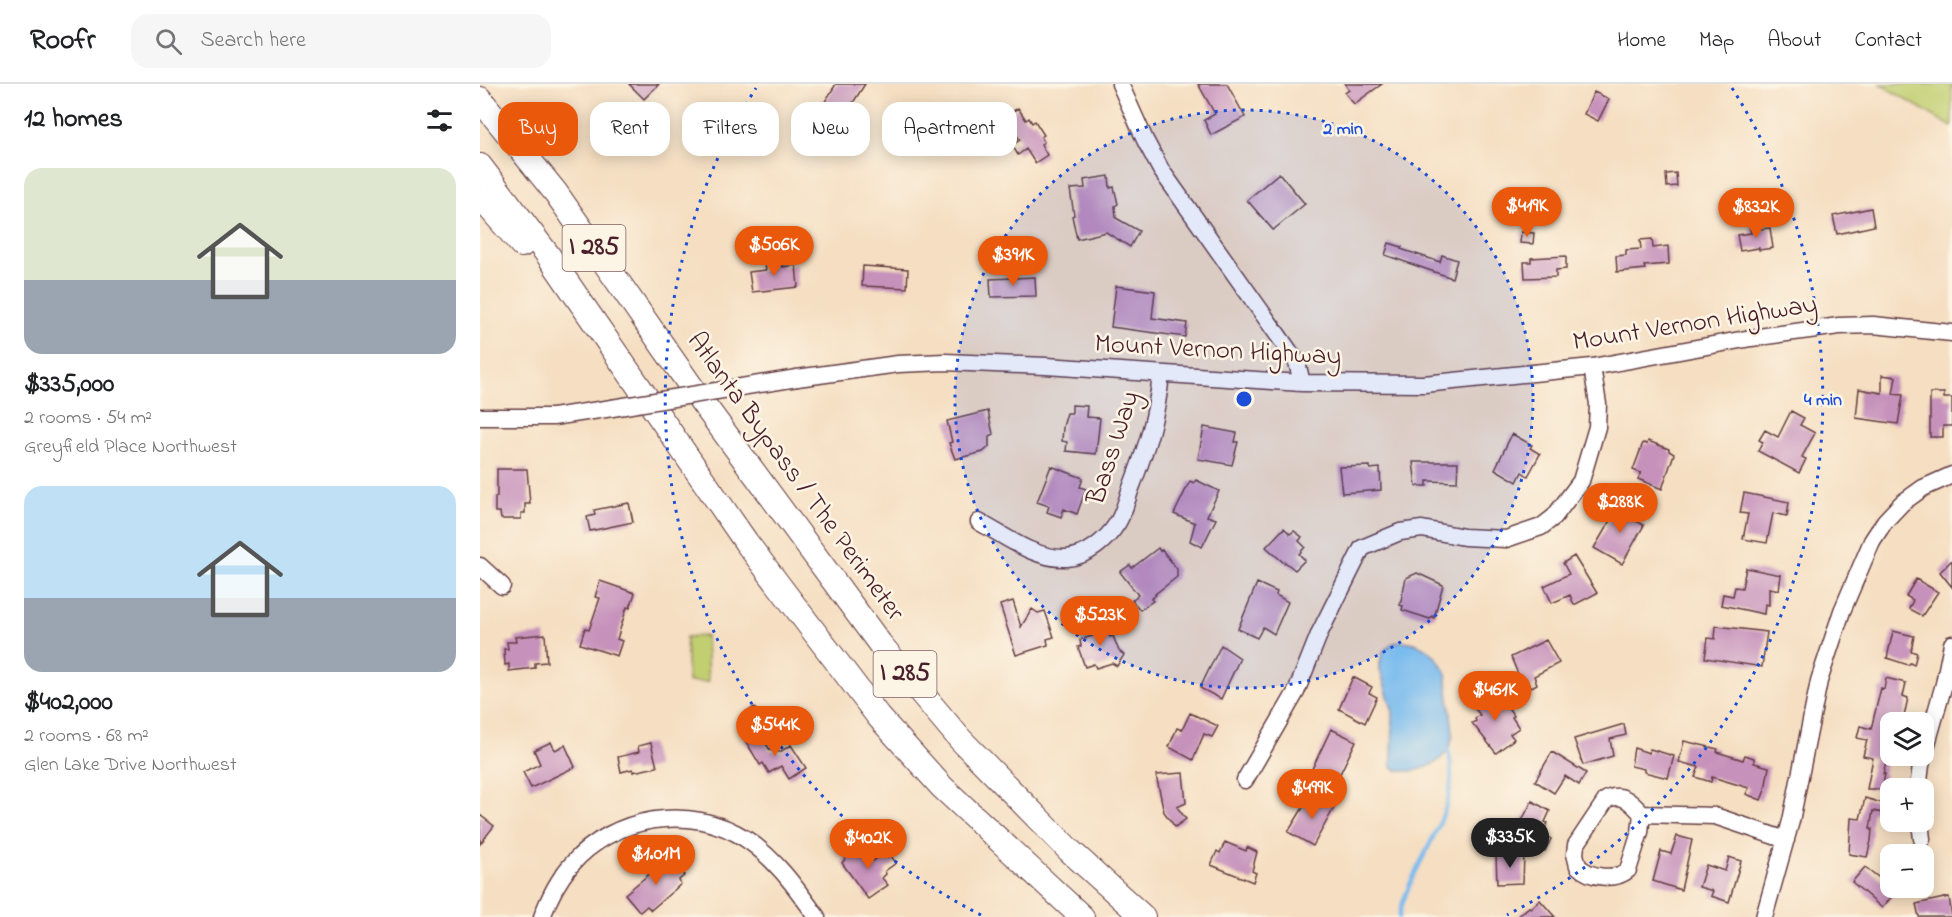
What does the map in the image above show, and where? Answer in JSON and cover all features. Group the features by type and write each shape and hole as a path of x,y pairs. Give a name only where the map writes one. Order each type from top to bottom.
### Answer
{"highway":[{"name":"Atlanta Bypass / The Perimeter","path":"480,99 556,193 702,402 880,644 960,739 1069,850 1143,917"},
{"name":"I 285","path":"480,166 548,255 746,542 878,716 942,787 1082,917"},
{"path":"480,197 609,342"}],"street":[{"path":"1120,84 1144,140 1161,170 1297,362 1302,383"},
{"name":"Mount Vernon Highway","path":"480,417 553,417 898,364 945,362 1046,366 1302,383 1424,384 1592,367 1751,338 1839,326 1873,325 1952,333"},
{"path":"1245,780 1296,692 1329,613 1362,548 1400,532 1422,529 1464,537 1506,539 1541,527 1554,517 1581,482 1597,427 1598,404 1592,367"},
{"name":"Bass Way","path":"980,522 1043,555 1067,558 1089,551 1097,545 1119,520 1138,471 1155,420 1161,374"},
{"path":"1764,917 1800,781 1820,681 1842,611 1872,541 1885,521 1902,503 1923,488 1952,475"},
{"path":"480,566 502,586"},
{"path":"1919,778 1921,765 1948,685 1952,644"},
{"path":"1642,814 1640,832 1628,870 1617,876 1607,877 1590,874 1578,866 1575,854 1576,845 1606,800 1620,796 1627,799 1642,814 1715,816 1786,840"},
{"path":"542,917 550,895 560,879 570,866 594,844 608,835 638,823 685,819 717,826 753,844 770,857 787,876 817,917"}],"green space":[{"path":"1880,84 1952,84 1952,127"},
{"path":"706,636 708,682 688,682 686,637"}],"water":[{"path":"1403,641 1417,644 1429,651 1446,673 1453,733 1449,748 1439,760 1426,767 1410,771 1398,770 1392,766 1393,712 1380,670 1382,654 1385,650 1392,644"}],"building":[{"path":"629,84 659,84 644,99"},
{"path":"836,84 865,84 853,102 825,102"},
{"path":"1198,84 1227,84 1245,117 1211,135 1204,120 1215,114"},
{"path":"1345,84 1382,84 1354,104 1345,93 1349,90"},
{"path":"1594,92 1609,99 1598,121 1584,114"},
{"path":"1017,109 1026,120 1029,118 1032,123 1035,121 1044,135 1041,137 1044,142 1041,144 1047,155 1035,163 1026,149 1018,155 1017,153 1017,142 1020,140 1017,135"},
{"path":"1279,173 1305,204 1273,230 1247,200"},
{"path":"1676,173 1677,186 1667,187 1666,174"},
{"path":"1109,176 1110,188 1114,187 1118,204 1115,206 1116,218 1139,231 1130,247 1106,232 1077,239 1070,189 1085,188 1084,180"},
{"path":"1871,208 1874,226 1837,234 1833,216"},
{"path":"1760,225 1761,229 1770,228 1773,248 1740,251 1737,235 1751,233 1750,227"},
{"path":"1521,232 1534,233 1533,244 1520,243"},
{"path":"1652,239 1653,248 1668,246 1669,264 1644,266 1645,269 1617,272 1616,256 1626,255 1626,250 1641,249 1640,240"},
{"path":"1389,243 1440,262 1442,255 1457,260 1452,278 1385,255"},
{"path":"1566,256 1566,269 1556,270 1556,277 1525,278 1524,262 1531,262 1531,258"},
{"path":"781,259 783,267 796,265 798,287 752,292 749,272 766,270 764,261"},
{"path":"863,266 908,269 907,288 862,286"},
{"path":"1035,277 1036,296 991,297 990,279"},
{"path":"1116,286 1155,291 1152,318 1187,323 1185,337 1111,327"},
{"path":"1882,375 1896,377 1893,394 1903,395 1898,424 1856,418 1859,389 1882,393"},
{"path":"1930,393 1944,393 1944,398 1952,398 1952,426 1943,426 1943,437 1930,437"},
{"path":"1072,405 1087,406 1086,417 1100,418 1096,454 1066,451 1067,442 1062,441 1063,427 1067,413 1072,413"},
{"path":"988,411 993,434 989,436 989,447 983,452 955,459 949,443 952,442 947,421"},
{"path":"1791,411 1804,418 1800,425 1815,433 1802,457 1806,459 1799,473 1758,451 1763,442 1759,440 1765,430 1778,437"},
{"path":"1204,427 1237,433 1235,442 1238,442 1232,465 1198,459"},
{"path":"1512,434 1532,445 1530,448 1540,454 1528,476 1522,472 1517,482 1495,469"},
{"path":"1648,441 1669,449 1674,454 1662,489 1638,479 1641,473 1633,470 1643,443 1647,444"},
{"path":"1413,462 1458,462 1457,482 1427,481 1427,486 1416,486"},
{"path":"1051,466 1083,478 1080,487 1086,489 1077,514 1064,509 1061,517 1047,512 1049,506 1037,502"},
{"path":"1370,466 1370,469 1380,468 1381,490 1342,493 1339,467"},
{"path":"497,469 527,469 530,504 525,504 525,513 521,513 521,519 501,519 500,512 495,512"},
{"path":"1196,480 1219,491 1207,516 1216,519 1202,547 1190,541 1195,523 1174,514 1190,481 1194,483"},
{"path":"1744,493 1789,502 1787,516 1773,513 1767,543 1743,539 1748,514 1740,513"},
{"path":"629,503 633,522 590,531 587,517 595,515 594,510"},
{"path":"1630,504 1642,511 1636,521 1644,525 1622,564 1594,548 1618,507 1626,510"},
{"path":"1284,528 1290,534 1294,531 1302,537 1299,541 1305,547 1299,554 1305,560 1295,570 1266,547"},
{"path":"1158,548 1177,569 1177,577 1155,594 1151,599 1153,601 1140,610 1132,600 1138,595 1120,572 1130,565 1132,568"},
{"path":"1574,556 1597,593 1574,605 1570,595 1552,603 1544,586 1569,574 1563,563"},
{"path":"1952,560 1952,587 1940,572"},
{"path":"1746,568 1781,575 1779,590 1769,588 1769,605 1765,604 1764,614 1721,605 1723,594 1733,596 1735,587 1742,588"},
{"path":"1417,573 1443,585 1434,618 1432,616 1430,619 1402,610 1403,606 1400,605 1406,578"},
{"path":"1916,579 1938,592 1922,616 1909,609 1913,600 1906,596"},
{"path":"600,581 635,593 630,608 627,607 617,639 622,641 617,656 580,644 585,628 589,630 600,598 595,597"},
{"path":"1257,583 1277,592 1276,595 1288,602 1274,634 1263,627 1257,638 1238,629"},
{"path":"1013,601 1021,627 1032,609 1038,613 1045,611 1054,637 1047,639 1048,645 1016,655 1000,605"},
{"path":"1104,619 1110,637 1113,636 1119,651 1124,655 1117,666 1112,663 1096,668 1094,664 1085,667 1078,647 1081,646 1080,640 1095,635 1091,623"},
{"path":"1716,626 1767,632 1762,667 1705,658 1708,638 1715,639"},
{"path":"1893,631 1914,636 1911,651 1917,653 1914,665 1887,658"},
{"path":"545,634 547,662 535,663 535,668 509,671 509,664 505,665 504,649 508,649 507,642 516,642 515,637"},
{"path":"1546,640 1559,663 1534,676 1537,684 1525,691 1511,657"},
{"path":"1221,645 1240,658 1221,699 1200,688"},
{"path":"1353,677 1372,687 1369,693 1377,697 1365,723 1339,709"},
{"path":"1886,678 1906,683 1903,696 1908,698 1905,712 1880,712 1880,766 1885,766 1883,774 1885,774 1884,778 1880,778 1880,789 1867,789 1873,758 1863,756 1867,740 1857,738 1860,726 1871,729 1881,688 1884,689"},
{"path":"1484,693 1491,699 1496,695 1500,702 1503,700 1519,728 1510,734 1514,739 1496,753 1472,723 1480,715 1473,706 1478,702 1476,699"},
{"path":"754,707 765,722 754,730 743,716"},
{"path":"1190,713 1218,726 1212,737 1204,734 1193,760 1169,747 1177,728 1182,730"},
{"path":"1624,724 1626,735 1610,739 1613,756 1583,765 1574,739"},
{"path":"1331,729 1356,741 1336,782 1312,769"},
{"path":"758,732 770,750 780,752 791,745 806,768 789,779 781,766 769,773 763,763 760,765 745,740"},
{"path":"1684,741 1718,749 1717,752 1743,760 1745,755 1754,758 1754,763 1769,767 1761,800 1746,794 1749,788 1712,777 1711,782 1695,777 1699,767 1679,762"},
{"path":"551,742 555,750 565,745 575,767 531,788 523,772 540,764 534,750"},
{"path":"651,743 657,767 621,772 618,757 639,752 638,746"},
{"path":"1634,748 1649,753 1650,749 1674,756 1668,778 1631,766"},
{"path":"1552,752 1586,773 1579,785 1565,776 1554,793 1535,781"},
{"path":"1183,773 1186,803 1177,807 1186,819 1175,827 1164,812 1156,775"},
{"path":"1312,793 1335,806 1313,846 1288,832"},
{"path":"1865,798 1880,802 1880,812 1873,811 1871,841 1867,857 1849,854 1851,818 1860,819"},
{"path":"1532,801 1550,811 1545,822 1548,823 1542,833 1551,839 1545,851 1515,834"},
{"path":"480,815 494,826 480,844"},
{"path":"1677,836 1692,840 1681,890 1653,881 1661,851 1671,854"},
{"path":"1225,842 1246,851 1247,847 1257,852 1252,871 1256,873 1253,882 1211,865 1217,851 1220,853"},
{"path":"862,846 873,861 887,850 896,863 885,871 886,874 882,878 888,885 868,899 842,863 854,847 856,850"},
{"path":"1496,854 1524,854 1523,883 1497,884"},
{"path":"670,857 685,875 679,880 681,884 651,910 647,906 640,912 625,894"},
{"path":"1729,857 1741,861 1729,902 1711,896 1713,891 1699,887 1706,865 1725,871"},
{"path":"1865,867 1880,878 1880,898 1891,898 1882,908 1852,882"},
{"path":"1949,897 1952,917 1919,917 1916,904"},
{"path":"1540,900 1555,917 1517,917 1529,907 1531,908"}],"waterway":[{"path":"1399,917 1414,875 1443,815 1449,794 1451,772 1448,749"}]}
